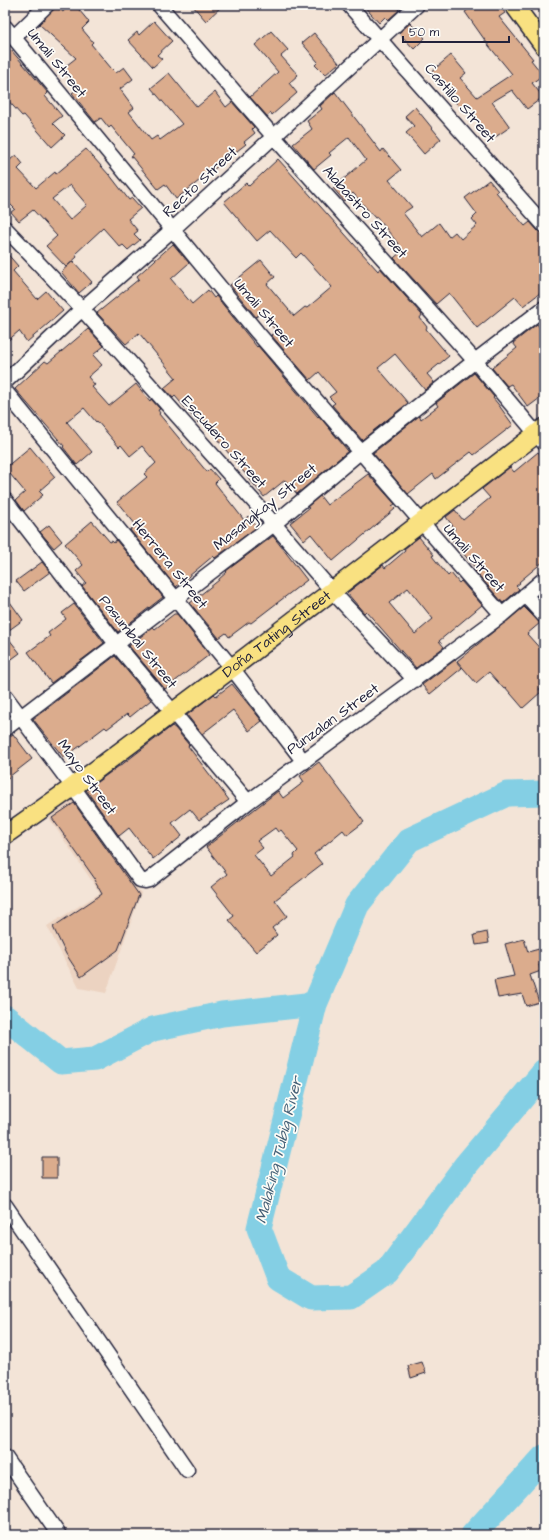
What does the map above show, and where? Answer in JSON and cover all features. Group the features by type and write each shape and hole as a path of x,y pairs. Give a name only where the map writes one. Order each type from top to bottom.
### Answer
{"main road":[{"path":"514,5 544,46"},
{"name":"Doña Tating Street","path":"5,835 73,787 232,668 421,523 541,435"}],"street":[{"path":"9,32 47,5"},
{"name":"Alabastro Street","path":"159,5 274,137 541,435"},
{"name":"Castillo Street","path":"349,5 544,225"},
{"name":"Recto Street","path":"5,382 82,309 172,230 381,40 417,5"},
{"name":"Umali Street","path":"9,32 172,230 360,452 502,615"},
{"name":"Escudero Street","path":"5,228 82,309 332,591 415,680"},
{"name":"Masangkay Street","path":"5,729 274,524 360,452 544,308"},
{"name":"Herrera Street","path":"5,391 177,599 304,762"},
{"name":"Pasumbal Street","path":"5,500 117,645 248,802"},
{"name":"Punzalan Street","path":"140,880 149,880 248,802 502,615 544,579"},
{"path":"525,595 544,616"},
{"name":"Mayo Street","path":"5,696 140,880"},
{"path":"5,1205 188,1470"},
{"path":"5,1458 59,1535"}],"shaded area":[{"path":"72,800 141,893 106,993 79,988 47,926 100,893 49,818"}],"building":[{"path":"69,5 75,5 89,22 82,29 93,42 91,44 111,68 116,73 124,67 133,79 120,89 134,108 129,112 151,140 157,136 160,140 182,124 151,88 169,73 197,107 215,92 226,107 232,102 254,127 252,129 255,133 244,142 246,144 176,199 165,184 158,189 131,156 134,154 111,126 109,128 101,118 95,122 72,93 78,88 62,69 76,58 39,24 56,6 63,12"},
{"path":"192,5 223,5 206,21"},
{"path":"363,5 399,5 396,7 399,10 388,20 385,17 379,23"},
{"path":"475,5 500,5 505,13 499,17 533,59 531,60 543,75 532,83 543,97 527,109 512,90 492,102 510,127 491,140 469,109 465,113 430,73 451,55 466,73 460,78 477,97 512,74 489,46 465,12"},
{"path":"154,21 172,41 157,55 162,59 153,67 128,40 137,32 139,35"},
{"path":"410,23 425,38 414,49 399,33"},
{"path":"271,31 288,50 281,56 298,75 289,83 297,93 272,115 271,113 267,116 250,97 278,72 255,45"},
{"path":"314,33 339,63 325,75 315,65 318,62 302,43"},
{"path":"11,50 48,93 45,96 62,116 53,123 65,135 52,147 24,115 22,116 5,97 5,55"},
{"path":"335,92 381,152 383,149 401,170 389,180 412,207 403,213 422,237 439,223 449,237 455,232 461,239 477,225 472,219 477,214 465,198 489,180 498,191 496,192 525,226 530,222 538,231 544,233 544,290 523,306 515,297 477,328 449,293 436,304 394,258 403,250 377,217 375,218 353,193 344,201 333,188 366,160 349,137 329,153 331,155 314,169 293,144 312,129 307,121 322,109 320,106"},
{"path":"415,107 441,139 424,154 406,133 414,126 405,116"},
{"path":"86,149 109,174 129,200 132,198 141,208 128,219 138,231 134,234 140,240 128,250 123,245 120,247 103,228 75,254 77,257 66,267 46,246 57,236 33,210 19,221 11,212 15,209 5,199 5,155 10,160 16,155 23,164 18,169 36,188 55,172 56,174","holes":["70,185 87,205 70,220 52,199"]},
{"path":"278,159 378,271 380,268 422,315 420,318 427,327 426,329 449,356 427,374 434,382 425,390 395,354 378,368 408,403 362,440 332,405 335,403 329,397 336,392 319,372 310,380 271,335 276,331 261,313 256,317 230,285 261,260 275,277 267,284 294,316 305,307 307,308 332,287 301,253 296,258 270,230 257,241 224,202 246,183 249,186"},
{"path":"173,244 189,263 171,279 192,304 208,290 214,298 216,296 257,347 258,346 348,451 297,494 285,480 264,497 217,439 218,437 202,419 198,423 175,396 173,398 164,388 176,378 139,333 126,344 97,313 139,279 137,276"},
{"path":"5,251 18,266 13,271 37,299 46,291 63,311 27,342 19,331 5,343"},
{"path":"73,261 92,282 79,293 61,272"},
{"path":"537,324 544,333 544,395 528,407 511,384 507,386 492,368 517,348 513,343"},
{"path":"88,329 104,346 93,355 102,365 88,377 95,385 92,387 109,406 136,384 150,401 151,399 160,409 158,410 160,413 159,414 207,472 210,469 219,479 215,483 244,520 248,516 257,527 215,558 213,556 176,587 130,530 136,525 117,502 147,477 144,474 156,463 142,446 130,456 121,445 119,447 84,408 67,422 92,452 77,465 63,447 64,446 15,389 45,361 48,363"},
{"path":"474,373 494,397 493,398 513,425 474,455 471,452 436,479 433,474 408,494 373,453 419,416 421,419 438,406 436,403"},
{"path":"30,447 55,477 39,491 43,495 24,511 16,500 25,492 5,468"},
{"path":"538,452 544,459 544,561 519,582 520,583 516,586 519,589 503,603 474,570 476,569 448,535 455,529 446,517 455,510 463,520 490,498 482,489 510,467 514,472"},
{"path":"368,474 395,504 392,506 395,509 333,561 311,534 304,540 290,523 309,508 307,507 320,496 327,505"},
{"path":"92,521 110,542 112,541 114,543 116,540 163,597 118,632 82,586 86,583 76,571 83,565 65,544"},
{"path":"49,525 62,541 54,548 40,532"},
{"path":"273,536 307,580 251,623 249,622 229,637 226,633 219,638 190,603 219,580 227,572 226,571"},
{"path":"419,537 434,555 432,556 448,576 451,573 459,583 461,581 482,605 439,641 444,647 416,668 366,611 364,613 347,593 383,565 385,568 405,551 404,549","holes":["408,588 433,619 415,634 389,603"]},
{"path":"42,562 50,572 24,591 16,581"},
{"path":"5,595 23,620 5,633"},
{"path":"74,604 104,643 51,683 28,652 50,636 48,633 66,619 62,613"},
{"path":"524,607 540,623 527,634 544,653 544,685 539,689 541,692 523,708 505,687 504,689 489,672 476,683 457,661"},
{"path":"174,614 177,614 209,655 165,689 129,646 153,627 155,629"},
{"path":"5,634 20,653 5,664"},
{"path":"115,656 151,700 130,717 127,714 107,729 105,727 64,758 33,719"},
{"path":"455,660 462,668 430,694 422,685"},
{"path":"232,684 262,721 249,731 233,710 202,734 187,715 214,694 216,696"},
{"path":"172,726 189,745 188,746 229,800 199,820 190,809 172,823 182,836 153,859 129,828 119,836 86,790"},
{"path":"13,734 32,759 5,780 5,740"},
{"path":"319,762 364,822 347,835 343,830 314,854 322,864 275,900 287,916 272,928 277,935 256,952 229,920 234,916 211,887 227,874 206,847 278,791 283,798 304,782 300,776","holes":["275,828 278,832 281,830 298,851 294,855 295,857 271,876 254,855 263,848 257,841"]},
{"path":"74,803 139,895 118,950 81,977 66,954 53,927 102,894 94,880 95,879 52,818"},
{"path":"487,932 489,943 476,945 474,935"},
{"path":"524,939 528,952 539,949 544,963 539,965 541,971 530,975 539,1002 526,1006 522,994 498,998 494,980 514,976 505,944"},
{"path":"42,1157 57,1157 57,1178 42,1178"},
{"path":"422,1362 426,1373 411,1378 408,1366"}],"waterway":[{"name":"Malaking Tubig River","path":"544,793 507,794 409,840 357,905 315,1004 259,1228 278,1278 311,1298 351,1297 387,1272 466,1165 544,1072"},
{"path":"5,1017 61,1062 95,1059 153,1029 222,1014 315,1004"},
{"name":"Malaking Tubig River","path":"473,1535 544,1457"}]}
